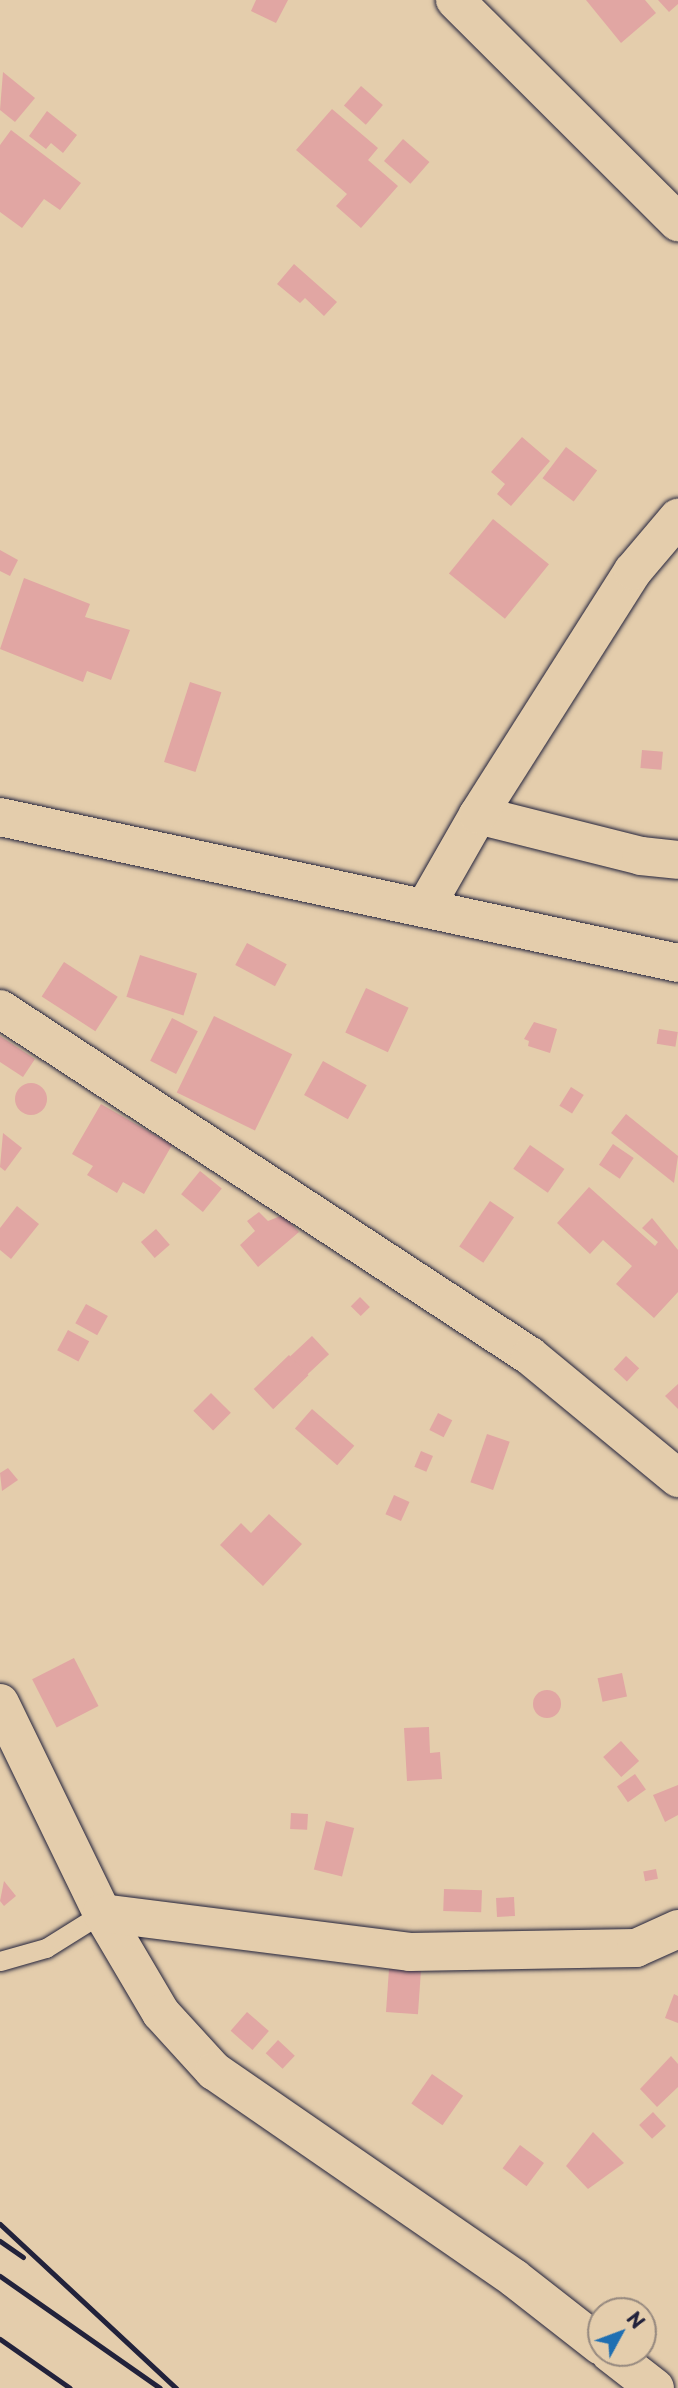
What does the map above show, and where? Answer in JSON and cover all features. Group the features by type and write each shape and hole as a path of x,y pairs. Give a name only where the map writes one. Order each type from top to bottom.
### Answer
{"street":[{"path":"455,0 678,222"},
{"path":"426,906 478,815 633,571 678,518"},
{"path":"478,815 641,856 678,860"},
{"path":"0,817 426,906 678,963"},
{"path":"0,1009 530,1356 678,1478"},
{"path":"0,1703 102,1913 161,2013 214,2071 513,2278 587,2335"},
{"path":"102,1913 410,1952 636,1948 678,1929"},
{"path":"628,2367 655,2388"}],"lane":[{"path":"0,1961 46,1948 102,1913"}],"building":[{"path":"256,0 288,0 276,23 251,11"},
{"path":"586,0 645,0 656,13 621,43"},
{"path":"658,0 678,0 678,4 669,12"},
{"path":"3,72 35,98 15,122 0,110"},
{"path":"361,86 383,105 366,125 344,106"},
{"path":"332,109 378,148 368,160 398,186 361,228 336,206 347,194 296,150"},
{"path":"47,111 77,135 63,153 51,143 46,149 29,136"},
{"path":"11,130 81,183 60,210 44,199 22,228 0,212 0,145"},
{"path":"403,139 429,162 410,184 384,161"},
{"path":"294,264 337,302 324,316 305,298 300,303 277,284"},
{"path":"522,437 550,461 511,506 497,494 505,484 491,472"},
{"path":"566,447 597,470 574,502 543,478"},
{"path":"493,519 549,564 505,619 449,573"},
{"path":"0,550 18,560 10,576 0,571"},
{"path":"24,578 90,604 85,617 130,630 111,680 87,671 83,682 0,649"},
{"path":"190,682 221,692 195,772 164,762"},
{"path":"642,750 663,752 661,770 640,768"},
{"path":"247,943 287,964 275,986 235,965"},
{"path":"140,955 197,974 183,1015 126,997"},
{"path":"64,962 118,997 95,1031 42,996"},
{"path":"366,988 409,1008 388,1052 345,1032"},
{"path":"214,1016 292,1054 255,1131 177,1092"},
{"path":"172,1018 198,1031 176,1074 150,1061"},
{"path":"534,1022 557,1029 550,1053 528,1046 529,1041 524,1039"},
{"path":"659,1029 678,1032 675,1047 657,1044"},
{"path":"0,1036 35,1059 23,1077 0,1062"},
{"path":"323,1061 367,1085 348,1119 304,1095"},
{"path":"31,1083 42,1088 47,1099 42,1110 31,1115 20,1110 15,1099 20,1088"},
{"path":"571,1087 584,1095 572,1114 559,1106"},
{"path":"101,1104 172,1145 144,1194 123,1182 117,1193 87,1175 93,1166 72,1154"},
{"path":"626,1114 678,1156 674,1183 611,1133"},
{"path":"3,1133 22,1148 5,1171 0,1167"},
{"path":"613,1144 634,1158 620,1179 599,1165"},
{"path":"530,1145 564,1169 548,1193 513,1169"},
{"path":"200,1171 222,1189 203,1212 181,1194"},
{"path":"589,1187 655,1246 658,1242 642,1228 652,1218 678,1250 678,1292 654,1318 616,1284 632,1266 603,1240 590,1254 557,1223"},
{"path":"490,1201 514,1217 483,1263 459,1247"},
{"path":"17,1206 39,1224 11,1259 0,1250 0,1228"},
{"path":"259,1212 268,1221 283,1215 299,1232 258,1267 240,1245 255,1231 247,1221"},
{"path":"156,1229 170,1245 155,1258 141,1242"},
{"path":"360,1297 370,1307 361,1316 351,1306"},
{"path":"86,1304 108,1316 97,1335 75,1323"},
{"path":"68,1330 89,1341 78,1362 57,1350"},
{"path":"312,1336 329,1354 307,1375 290,1356"},
{"path":"289,1355 308,1375 273,1409 254,1389"},
{"path":"626,1356 639,1368 627,1381 614,1369"},
{"path":"678,1384 678,1409 665,1396"},
{"path":"211,1393 231,1413 213,1430 193,1411"},
{"path":"312,1409 354,1446 337,1465 295,1429"},
{"path":"438,1413 452,1420 444,1437 429,1430"},
{"path":"487,1434 510,1442 493,1490 470,1482"},
{"path":"421,1451 433,1456 426,1472 414,1467"},
{"path":"8,1468 18,1480 2,1491 0,1473"},
{"path":"394,1495 410,1502 401,1521 385,1514"},
{"path":"269,1514 302,1544 263,1586 220,1545 241,1523 251,1533"},
{"path":"74,1658 99,1706 57,1727 32,1679"},
{"path":"622,1673 627,1696 603,1702 598,1678"},
{"path":"547,1690 557,1694 561,1704 557,1714 547,1718 537,1714 533,1704 537,1694"},
{"path":"429,1727 430,1753 440,1752 442,1779 407,1781 404,1728"},
{"path":"621,1741 639,1761 621,1777 603,1757"},
{"path":"635,1774 646,1790 628,1802 617,1787"},
{"path":"678,1785 678,1815 665,1822 653,1795"},
{"path":"291,1813 308,1814 307,1830 290,1829"},
{"path":"326,1821 354,1828 342,1877 314,1870"},
{"path":"656,1869 658,1879 645,1881 643,1871"},
{"path":"4,1881 16,1896 4,1906 0,1901"},
{"path":"444,1889 482,1890 481,1912 443,1911"},
{"path":"514,1897 515,1916 497,1917 496,1898"},
{"path":"389,1969 421,1971 418,2014 386,2012"},
{"path":"674,1994 678,1996 678,2023 665,2018"},
{"path":"247,2012 269,2031 252,2050 231,2031"},
{"path":"278,2040 295,2056 283,2069 266,2053"},
{"path":"671,2056 678,2064 678,2087 657,2107 640,2089"},
{"path":"432,2074 463,2096 442,2125 411,2103"},
{"path":"653,2112 666,2126 652,2139 639,2125"},
{"path":"593,2132 624,2163 588,2189 566,2166"},
{"path":"520,2145 544,2163 527,2186 503,2168"}],"railway":[{"path":"0,2224 176,2388"},
{"path":"0,2241 23,2257"},
{"path":"0,2276 160,2388"},
{"path":"0,2339 70,2388"}]}
